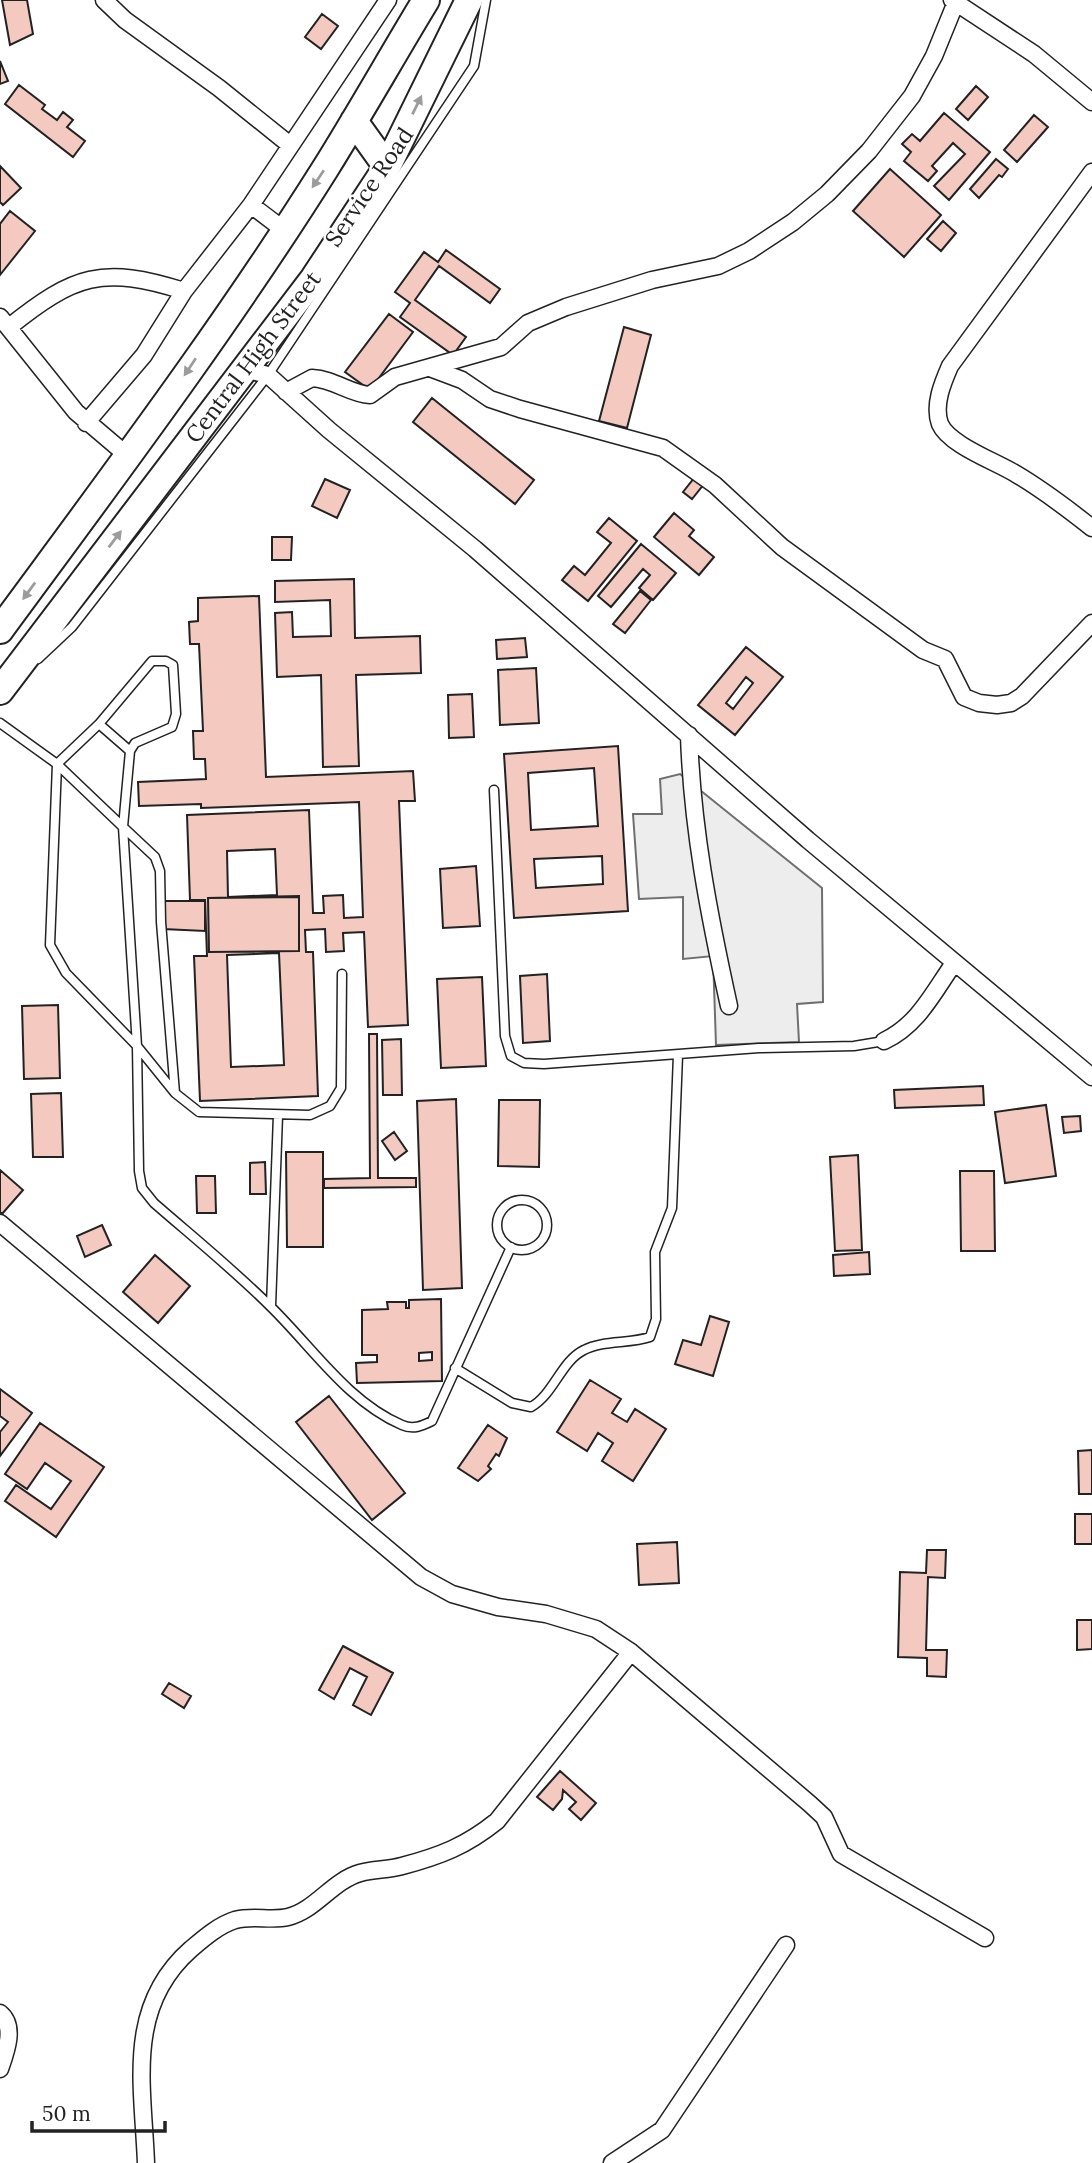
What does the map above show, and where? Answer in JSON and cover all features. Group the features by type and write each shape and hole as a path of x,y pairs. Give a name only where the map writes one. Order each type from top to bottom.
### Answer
{"highway":[{"name":"Central High Street","path":"0,630 129,457 284,230 354,121 426,0"},
{"name":"Central High Street","path":"8,681 255,372 387,167 468,0"},
{"path":"354,121 387,167"}],"street":[{"path":"104,0 125,20 219,88 290,145"},
{"path":"86,423 144,355 184,291 251,205 388,0"},
{"path":"286,392 312,378 324,378 345,386 357,395 370,396 395,377 500,347 528,323 566,307 652,280 718,265 749,251 793,222 827,194 869,151 912,96 934,56 954,1 1034,54 1092,102"},
{"path":"1092,172 950,366 941,388 939,406 940,424 954,440 1018,475 1092,528"},
{"path":"251,205 284,230"},
{"path":"129,457 86,423 4,322 48,296 89,279 121,276 184,291"},
{"path":"430,369 462,380 490,399 663,448 715,485 782,547 923,650 945,659 964,697 979,703 1011,703 1022,696 1092,623"},
{"path":"255,372 286,392 475,549 954,963 1092,1077"},
{"path":"689,735 690,780 701,877 729,1006"},
{"path":"884,1041 904,1032 954,963"},
{"path":"0,1223 421,1577 452,1594 487,1604 546,1614 596,1629 631,1652 824,1817 841,1854 985,1938"},
{"path":"146,2163 140,2074 143,2028 159,1989 180,1959 206,1936 235,1920 287,1917 304,1911 341,1880 362,1872 400,1867 470,1843 497,1821 631,1652"},
{"path":"612,2163 662,2130 786,1945"},
{"path":"0,2013 5,2017 9,2030 0,2069"}],"lane":[{"name":"Service Road","path":"255,372 474,66 486,0"},
{"path":"342,974 341,1088 330,1106 320,1111 310,1115 278,1115 199,1112 175,1093 137,1046 66,973 50,945 57,764 99,724 152,661 166,661 173,665 176,714 172,727 135,743 130,751 123,827 137,1046 139,1171 142,1188 271,1306 349,1389 387,1418 406,1427 420,1428 432,1421 511,1247"},
{"path":"0,723 57,764 155,857 160,871 161,922 175,1093"},
{"path":"99,724 130,751"},
{"path":"494,790 505,1036 511,1056 524,1063 544,1065 759,1048 854,1046 884,1041"},
{"path":"455,1368 512,1404 531,1407 543,1401 581,1351 597,1345 631,1343 650,1337 656,1319 653,1271 655,1252 673,1208 678,1055"},
{"path":"271,1306 278,1115"},
{"path":"528,1200 535,1203 547,1223 543,1238 531,1248 511,1247 499,1234 501,1211 513,1201 528,1200"}],"shaded area":[{"path":"680,774 822,888 823,1002 797,1004 799,1042 716,1045 713,956 683,959 683,897 639,899 633,814 662,814 660,779"}],"building":[{"path":"2,0 27,0 33,34 10,45"},
{"path":"322,14 338,26 321,49 305,37"},
{"path":"0,61 8,81 0,84"},
{"path":"19,85 45,105 42,109 57,120 63,112 73,120 67,127 85,141 73,157 5,104"},
{"path":"976,86 988,97 968,120 956,109"},
{"path":"944,113 990,152 949,200 934,186 965,154 953,143 932,166 937,171 928,181 904,161 911,152 902,144 912,134 920,141"},
{"path":"1034,115 1048,127 1017,162 1004,150"},
{"path":"996,159 1008,169 1002,177 999,175 979,198 970,189"},
{"path":"0,166 21,188 3,205 0,202"},
{"path":"890,169 941,215 904,257 853,211"},
{"path":"10,211 35,231 0,275 0,224"},
{"path":"943,221 956,233 941,251 927,239"},
{"path":"446,250 500,289 490,303 439,266 415,300 466,337 453,355 400,317 410,303 395,292 424,252 438,262"},
{"path":"389,314 413,332 370,390 345,372"},
{"path":"624,327 651,335 627,428 599,421"},
{"path":"432,398 534,480 515,504 413,422"},
{"path":"695,477 704,484 692,499 683,492"},
{"path":"325,479 350,490 337,518 312,506"},
{"path":"674,513 694,530 689,536 714,557 699,575 654,537"},
{"path":"609,518 637,541 588,601 562,580 574,566 585,575 611,543 597,532"},
{"path":"272,537 292,537 291,560 272,560"},
{"path":"641,544 676,573 653,600 639,588 650,575 643,569 611,607 598,596"},
{"path":"354,579 355,638 420,636 421,673 356,675 359,766 323,767 321,675 277,677 275,613 292,612 293,637 331,636 330,600 275,602 275,581"},
{"path":"640,591 651,600 625,633 613,624"},
{"path":"259,596 266,777 413,771 415,801 399,801 408,1025 368,1027 364,932 343,933 344,951 326,952 325,929 305,930 306,952 313,952 318,1096 200,1101 194,956 207,956 205,900 190,900 187,815 309,810 313,913 324,913 323,896 343,895 344,918 363,917 359,802 201,808 201,804 139,806 138,782 206,779 205,759 194,759 193,731 203,731 199,644 190,644 189,622 198,621 198,598","holes":["275,849 277,895 228,897 227,851","299,896 299,951 209,952 208,898","279,953 284,1065 231,1067 227,955"]},
{"path":"525,638 527,657 497,659 496,640"},
{"path":"746,647 783,677 735,735 698,705","holes":["746,677 753,683 733,709 726,703"]},
{"path":"536,668 539,723 500,725 498,670"},
{"path":"472,694 474,737 449,738 448,695"},
{"path":"618,746 628,911 514,918 504,754","holes":["594,768 598,826 531,830 528,773","602,856 603,884 536,888 534,859"]},
{"path":"476,866 480,926 443,928 440,869"},
{"path":"299,897 299,951 209,952 208,898"},
{"path":"163,901 205,901 205,931 163,929"},
{"path":"547,974 550,1041 523,1043 520,976"},
{"path":"482,977 486,1066 441,1068 437,979"},
{"path":"58,1005 60,1078 24,1079 22,1006"},
{"path":"369,1034 377,1034 378,1178 416,1178 416,1187 324,1188 324,1179 370,1178"},
{"path":"401,1039 402,1095 383,1095 382,1040"},
{"path":"983,1086 984,1105 895,1108 894,1090"},
{"path":"61,1093 63,1157 33,1157 31,1094"},
{"path":"456,1099 462,1288 423,1290 417,1101"},
{"path":"499,1100 540,1100 539,1167 498,1166"},
{"path":"1046,1105 1056,1176 1005,1183 995,1112"},
{"path":"1080,1116 1081,1131 1064,1133 1062,1117"},
{"path":"394,1132 407,1151 395,1160 382,1141"},
{"path":"286,1152 323,1152 323,1247 287,1247"},
{"path":"858,1155 862,1250 835,1251 830,1157"},
{"path":"265,1162 266,1194 250,1194 250,1163"},
{"path":"0,1170 23,1190 2,1214 0,1212"},
{"path":"960,1171 994,1171 995,1251 961,1251"},
{"path":"196,1176 215,1176 216,1213 197,1213"},
{"path":"102,1225 111,1245 85,1257 77,1236"},
{"path":"869,1252 870,1274 834,1276 833,1255"},
{"path":"155,1255 190,1286 158,1323 123,1292"},
{"path":"441,1299 442,1381 357,1383 356,1363 377,1362 377,1355 362,1355 362,1310 388,1309 387,1302 406,1302 406,1308 409,1308 409,1300","holes":["432,1352 432,1360 419,1361 419,1353"]},
{"path":"710,1316 729,1322 713,1376 675,1364 683,1340 701,1345"},
{"path":"590,1380 621,1399 612,1413 627,1422 635,1409 666,1429 633,1481 602,1461 613,1443 598,1433 587,1451 557,1432"},
{"path":"0,1389 32,1413 0,1456 0,1432 8,1422 0,1416"},
{"path":"329,1396 405,1493 372,1520 296,1422"},
{"path":"40,1423 104,1467 56,1537 5,1501 16,1485 51,1509 71,1481 45,1463 27,1489 5,1474"},
{"path":"488,1425 507,1438 499,1456 496,1454 488,1466 491,1469 478,1481 458,1468"},
{"path":"1092,1450 1092,1494 1079,1494 1078,1451"},
{"path":"1075,1514 1092,1514 1092,1544 1075,1544"},
{"path":"677,1542 679,1583 639,1585 637,1544"},
{"path":"927,1550 946,1550 945,1578 928,1577 926,1650 947,1650 946,1677 927,1676 927,1658 898,1657 900,1572 926,1573"},
{"path":"1077,1620 1092,1620 1092,1649 1077,1650"},
{"path":"343,1646 393,1673 371,1715 353,1705 367,1677 350,1668 334,1699 319,1690"},
{"path":"169,1683 191,1696 184,1708 162,1694"},
{"path":"560,1771 596,1803 581,1820 569,1809 576,1802 563,1790 562,1799 553,1810 537,1797"}]}
